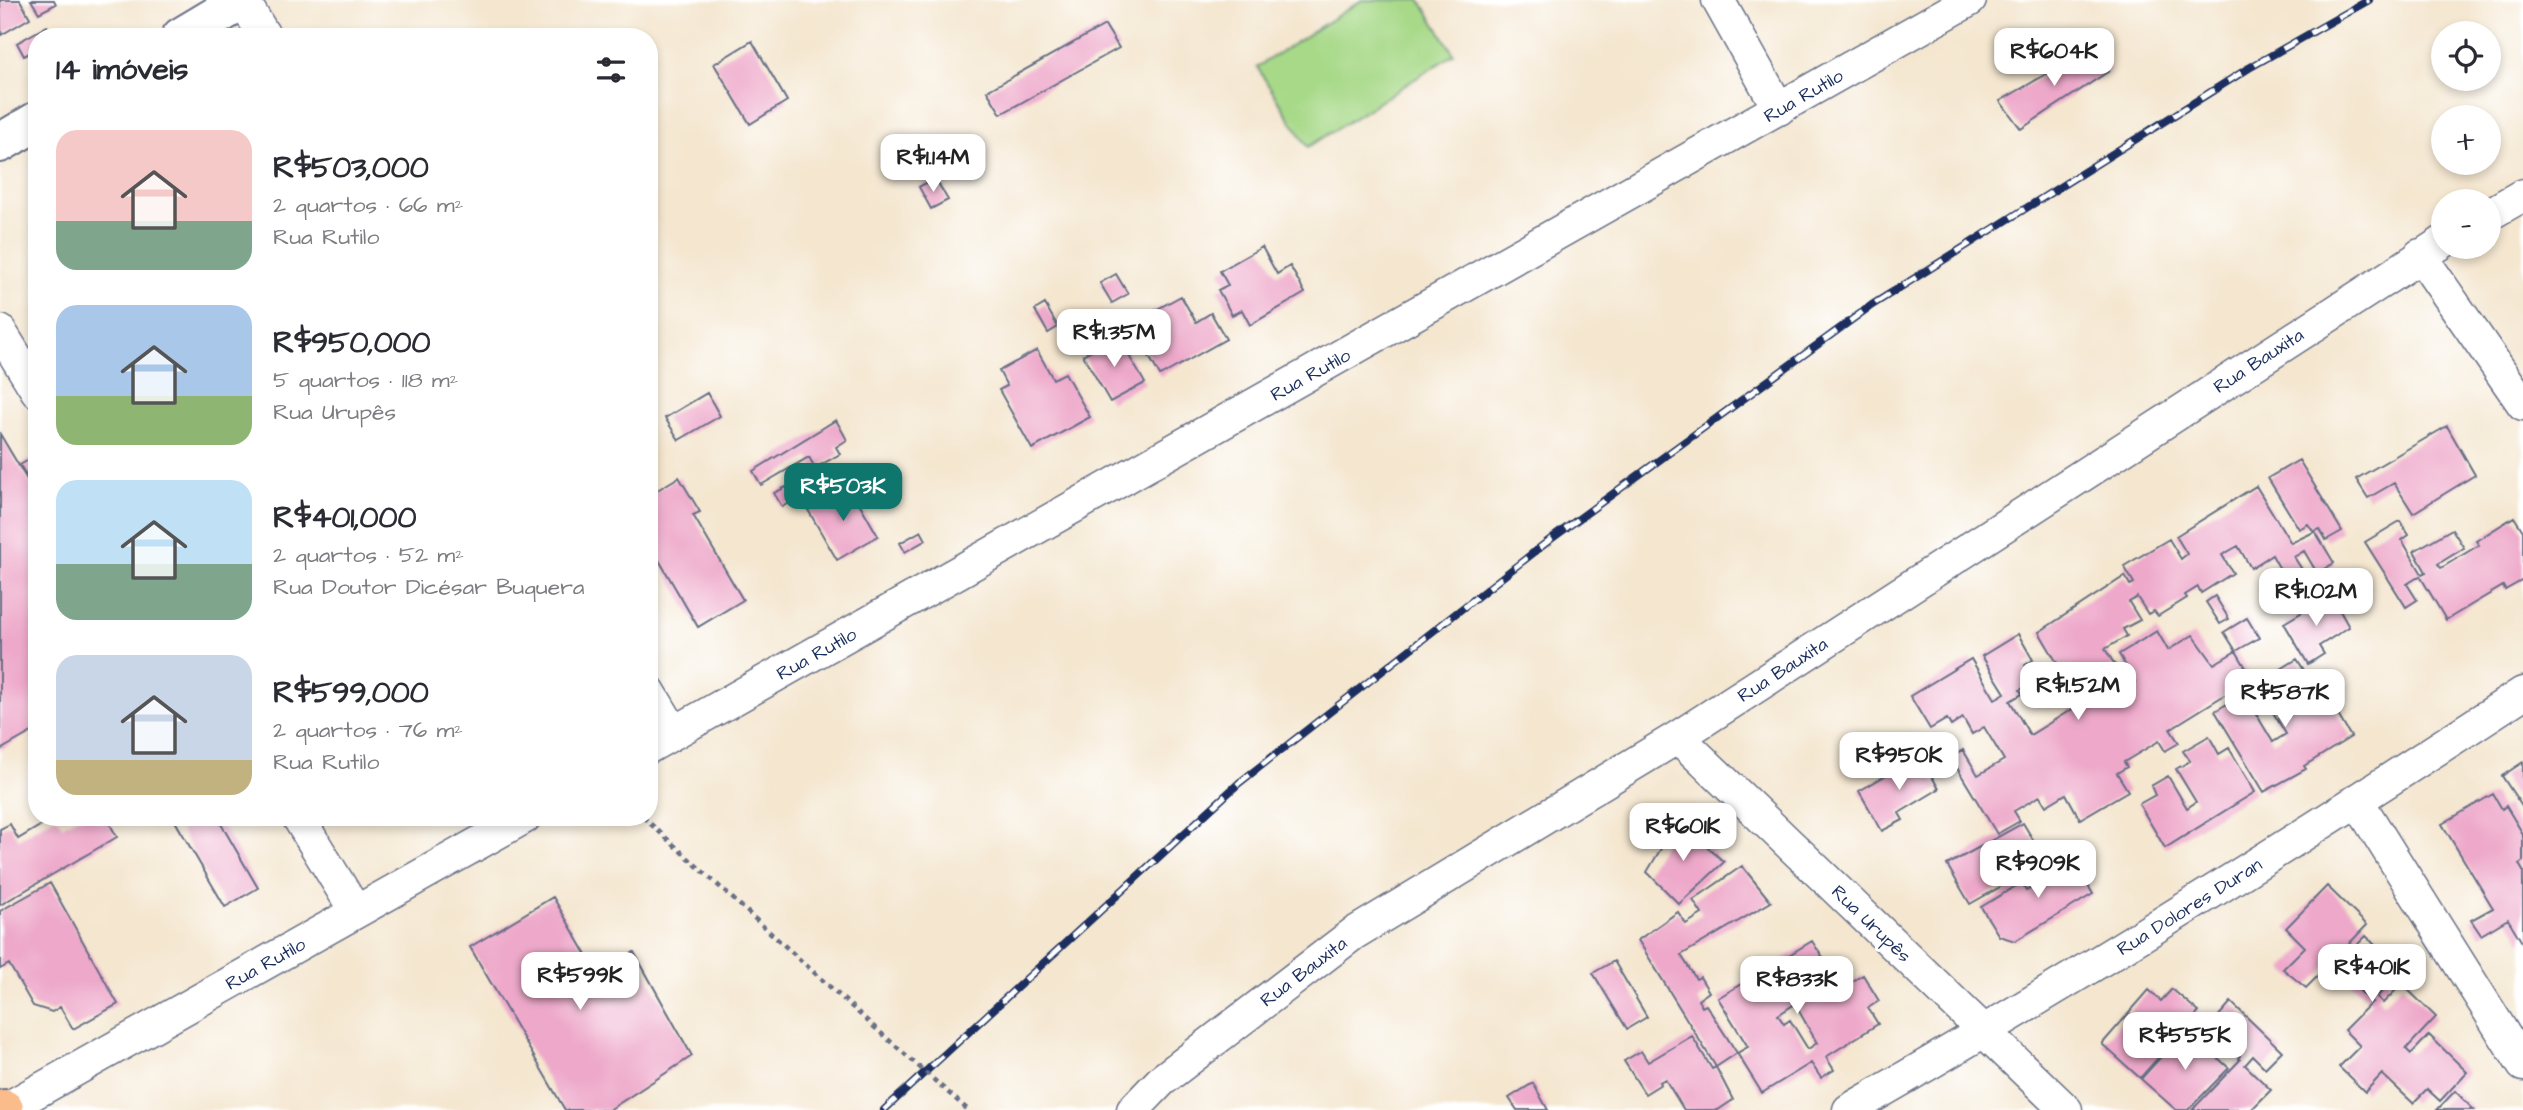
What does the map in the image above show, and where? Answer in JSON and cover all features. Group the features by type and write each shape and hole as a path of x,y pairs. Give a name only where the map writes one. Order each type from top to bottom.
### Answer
{"street":[{"path":"196,28 243,0 260,28"},
{"path":"1718,0 1779,109"},
{"name":"Rua Rutilo","path":"662,740 1969,0"},
{"path":"0,143 28,126"},
{"path":"2501,208 2523,195"},
{"name":"Rua Bauxita","path":"1133,1110 1163,1080 1353,934 1678,737 2431,248"},
{"path":"2437,259 2523,404"},
{"path":"0,331 28,376"},
{"name":"Rua Dolores Duran","path":"1849,1110 1984,1032 2358,802 2523,693"},
{"name":"Rua Urupês","path":"1678,737 2066,1110"},
{"path":"2358,802 2523,1065"},
{"path":"303,826 356,912"},
{"name":"Rua Rutilo","path":"4,1110 509,826"}],"path":[{"path":"653,826 968,1110"}],"green space":[{"path":"1362,0 1420,0 1454,54 1308,147 1257,67"}],"building":[{"path":"0,0 20,0 30,18 1,35"},
{"path":"31,0 54,0 56,4 39,13"},
{"path":"1105,25 1119,48 1001,114 987,91"},
{"path":"28,37 28,54 24,56 17,43"},
{"path":"752,41 787,101 750,124 714,64"},
{"path":"2091,48 2109,71 2021,129 2000,101"},
{"path":"935,178 948,200 931,209 919,187"},
{"path":"1262,247 1277,274 1290,266 1305,293 1250,325 1242,310 1232,315 1218,290 1228,285 1220,271"},
{"path":"1116,274 1128,294 1112,303 1100,283"},
{"path":"1181,296 1196,322 1211,313 1226,339 1160,376 1138,337 1152,330 1145,316"},
{"path":"1045,304 1058,327 1048,333 1035,310"},
{"path":"1117,335 1145,383 1110,402 1083,355"},
{"path":"1037,350 1053,379 1065,373 1090,417 1032,449 999,390 1007,386 999,371"},
{"path":"707,393 720,416 679,440 665,418"},
{"path":"836,420 847,440 836,447 840,454 815,468 809,457 761,485 753,471"},
{"path":"2447,426 2475,475 2413,513 2394,483 2368,498 2356,479"},
{"path":"0,434 28,481 28,734 0,750"},
{"path":"28,460 28,479 20,465"},
{"path":"2299,460 2342,531 2326,540 2320,529 2315,531 2334,563 2317,573 2304,551 2294,557 2303,571 2286,580 2272,555 2251,568 2238,546 2222,555 2233,573 2201,593 2198,587 2185,595 2187,598 2158,616 2154,611 2148,614 2137,597 2129,602 2140,620 2123,629 2127,636 2105,649 2115,665 2073,690 2039,632 2125,576 2130,585 2134,583 2124,566 2169,539 2181,559 2187,554 2176,536 2256,486 2291,543 2314,532 2308,524 2299,529 2268,478"},
{"path":"679,477 700,512 693,515 743,600 698,627 658,558 658,490"},
{"path":"786,487 794,500 782,507 774,493"},
{"path":"850,487 878,536 837,560 808,510"},
{"path":"2514,517 2523,531 2523,580 2505,590 2503,586 2446,620 2420,576 2407,584 2417,600 2406,607 2365,542 2400,521 2409,535 2402,540 2422,574 2426,572 2414,551 2452,529 2464,548 2438,564 2441,568 2479,545 2476,541"},
{"path":"921,531 926,540 905,552 900,543"},
{"path":"2331,595 2349,627 2319,646 2324,654 2308,664 2284,623"},
{"path":"2215,596 2229,619 2220,624 2206,602"},
{"path":"2247,618 2259,638 2236,651 2224,632"},
{"path":"2157,631 2168,650 2193,635 2214,664 2236,651 2252,678 2170,729 2179,743 2165,751 2159,741 2124,762 2127,767 2117,773 2128,791 2080,819 2066,794 2046,806 2040,796 2014,811 2020,821 1997,834 1951,758 1963,750 1978,775 2004,760 1984,727 1972,734 1963,718 1951,726 1947,719 1930,729 1910,696 1971,659 1995,699 2005,693 1982,656 2018,634 2033,660 2025,665 2035,682 2020,690 2022,694 2010,701 2030,735 2077,706 2075,703 2082,698 2085,703 2123,680 2127,686 2135,682 2119,654"},
{"path":"2297,659 2323,700 2328,698 2351,737 2304,766 2306,769 2264,792 2215,711 2244,694 2273,742 2286,734 2268,704 2284,694 2273,674"},
{"path":"2209,736 2219,754 2229,748 2255,792 2165,848 2139,804 2155,795 2151,786 2168,776 2187,808 2196,802 2176,769 2190,761 2183,751"},
{"path":"1920,756 1939,789 1899,813 1903,820 1882,831 1859,791"},
{"path":"2523,762 2523,808 2502,776"},
{"path":"2493,794 2502,809 2506,806 2523,834 2523,861 2519,864 2523,871 2523,944 2508,919 2481,935 2471,920 2493,908 2442,824"},
{"path":"1678,820 1724,862 1679,904 1647,872"},
{"path":"2023,823 2035,843 2025,849 2035,867 1970,904 1947,865"},
{"path":"10,824 18,839 40,826 111,826 117,837 0,905 0,829"},
{"path":"178,826 222,826 258,888 225,907"},
{"path":"2069,854 2093,894 2015,941 1999,936 1981,907 2021,883 2026,891 2042,882 2037,873"},
{"path":"1742,866 1771,902 1681,955 1696,979 1700,977 1709,992 1698,1000 1702,1007 1706,1005 1737,1053 1716,1067 1638,940 1678,912 1686,924 1702,914 1693,900"},
{"path":"50,883 118,1004 73,1029 60,1007 52,1012 33,1006 9,964 0,969 0,911"},
{"path":"2327,886 2367,925 2342,951 2347,955 2366,936 2394,963 2382,975 2390,983 2377,997 2383,1003 2402,984 2436,1017 2406,1049 2411,1054 2429,1035 2467,1072 2440,1101 2427,1089 2413,1103 2382,1074 2365,1092 2339,1067 2360,1046 2344,1030 2372,1002 2330,964 2306,988 2283,969 2305,947 2286,928"},
{"path":"553,897 598,974 634,952 692,1056 609,1110 565,1110 470,947"},
{"path":"1812,941 1842,988 1863,975 1879,1001 1868,1008 1878,1024 1826,1057 1834,1070 1821,1078 1811,1063 1762,1093 1737,1053 1748,1047 1718,998","holes":["1795,1004 1817,1043 1808,1049 1790,1020 1784,1024 1778,1015"]},
{"path":"1614,961 1647,1017 1627,1029 1593,973"},
{"path":"2172,989 2199,1012 2140,1078 2102,1044 2149,990 2161,1001"},
{"path":"2231,1002 2282,1051 2265,1068 2253,1056 2245,1065 2271,1090 2251,1110 2192,1110 2240,1060 2240,1056 2208,1028"},
{"path":"2186,1029 2229,1068 2188,1110 2176,1110 2141,1079"},
{"path":"1692,1036 1712,1069 1716,1067 1733,1100 1718,1110 1684,1110 1665,1079 1645,1094 1624,1061 1641,1051 1648,1062"},
{"path":"1533,1083 1548,1110 1517,1110 1509,1098"},
{"path":"2455,1091 2474,1110 2437,1110"}],"railway":[{"path":"884,1110 1239,783 1551,539 1872,305 2249,68 2369,0"}]}
